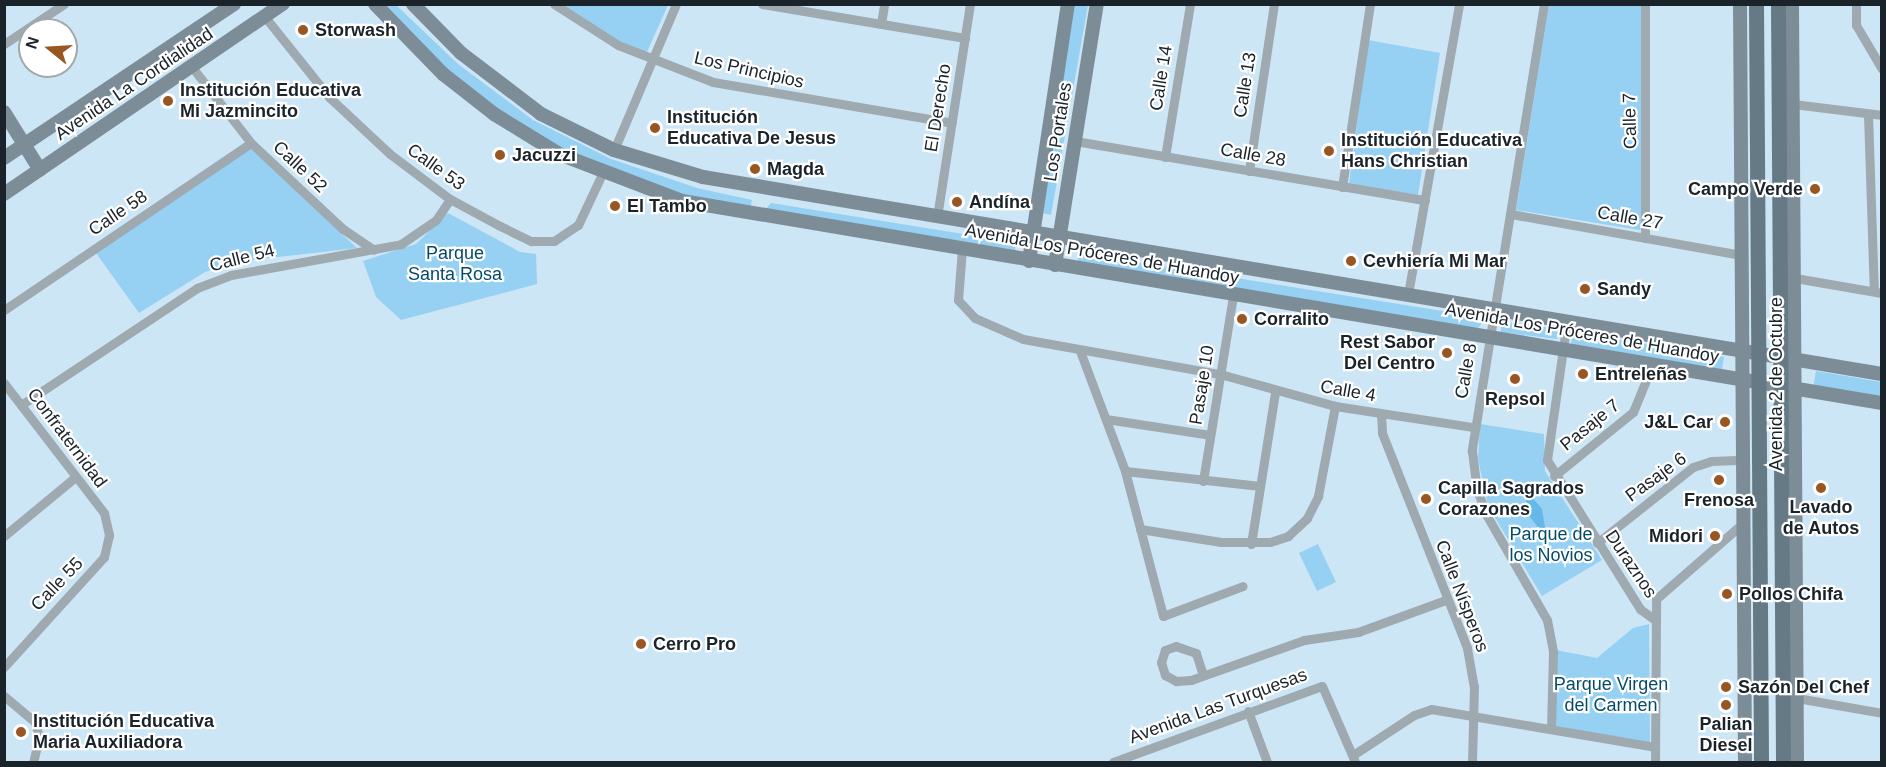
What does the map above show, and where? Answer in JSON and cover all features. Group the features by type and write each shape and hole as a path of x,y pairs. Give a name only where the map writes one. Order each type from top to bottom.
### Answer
{"main road":[{"name":"Avenida La Cordialidad","path":"4,158 234,4"},
{"name":"Avenida La Cordialidad","path":"4,194 283,4"},
{"name":"Avenida Los Próceres de Huandoy","path":"375,4 443,74 494,114 559,154 602,174 682,201 1233,295 1490,334 1881,403"},
{"name":"Los Portales","path":"1029,261 1068,4"},
{"name":"Los Portales","path":"1055,265 1097,4"},
{"name":"Avenida 2 de Octubre","path":"1740,4 1745,762"},
{"name":"Avenida 2 de Octubre","path":"1756,4 1761,762"},
{"name":"Avenida 2 de Octubre","path":"1778,4 1788,359 1783,762"},
{"name":"Avenida 2 de Octubre","path":"1788,359 1795,278 1792,4"},
{"name":"Avenida Los Próceres de Huandoy","path":"414,5 504,89 614,150 669,168 762,188 1495,308 1881,374"},
{"path":"4,112 40,171"},
{"path":"757,214 762,188"},
{"name":"Avenida 2 de Octubre","path":"1788,386 1797,762"}],"street":[{"path":"4,44 64,4"},
{"name":"Los Principios","path":"554,4 651,61 740,89 952,123"},
{"path":"614,150 676,4"},
{"path":"762,4 795,7 965,38"},
{"path":"881,24 884,4"},
{"name":"El Derecho","path":"938,217 970,4"},
{"name":"Calle 14","path":"1165,157 1190,4"},
{"name":"Calle 13","path":"1249,171 1274,4"},
{"path":"1342,187 1370,4"},
{"path":"1408,294 1459,4"},
{"name":"Calle 8","path":"1545,4 1473,427 1473,464 1481,501 1546,620 1553,652 1551,728"},
{"name":"Calle 7","path":"1645,4 1645,238"},
{"path":"1856,4 1856,26 1881,69"},
{"name":"Calle 53","path":"265,17 330,98 390,154 450,199 531,241 554,241 578,225 602,174"},
{"name":"Calle 52","path":"192,67 251,143 343,229 374,250"},
{"path":"1793,104 1881,115"},
{"path":"1795,278 1878,292 1870,183 1869,114"},
{"name":"Calle 28","path":"1075,141 1425,200"},
{"name":"Calle 58","path":"4,310 251,143"},
{"path":"1870,183 1881,184"},
{"name":"Calle 54","path":"21,405 169,305 214,280 374,250 421,234 450,199"},
{"name":"Calle 27","path":"1511,214 1742,255"},
{"path":"962,249 958,300 975,318 1023,339 1080,351 1125,471 1163,616 1243,586"},
{"name":"Pasaje 10","path":"1203,481 1233,295"},
{"name":"Duraznos","path":"1567,321 1546,451 1554,476 1597,543 1640,609 1655,620 1655,762"},
{"name":"Calle 4","path":"1080,351 1220,374 1275,392 1335,406 1473,427"},
{"name":"Pasaje 7","path":"1554,476 1633,412 1653,363"},
{"name":"Confraternidad","path":"4,383 74,478 104,513"},
{"path":"1251,544 1275,392"},
{"path":"1140,529 1190,540 1251,544 1288,536 1307,518 1322,482 1335,406"},
{"name":"Calle Nísperos","path":"1381,413 1382,433 1446,600 1467,648 1472,715 1472,762"},
{"path":"1106,418 1210,435"},
{"name":"Pasaje 6","path":"1597,543 1693,467 1711,461 1744,460"},
{"path":"1125,471 1260,486"},
{"path":"6,531 74,478"},
{"name":"Calle 55","path":"4,667 104,557 109,535 104,513"},
{"path":"1655,620 1660,592 1736,533 1744,521"},
{"path":"1203,675 1196,653 1185,646 1165,650 1161,662 1165,675 1176,681 1203,675 1304,640 1358,632 1446,600"},
{"name":"Avenida Las Turquesas","path":"1113,762 1322,686 1354,759"},
{"path":"4,696 35,722 39,737 33,762"},
{"path":"1797,698 1881,712"},
{"path":"1354,759 1414,715 1431,710 1655,747"},
{"path":"1248,711 1267,762"}],"green space":[{"path":"380,5 396,5 458,64 533,120 611,159 697,188 752,200 750,212 683,198 570,154 503,114 432,58"},
{"path":"559,5 668,5 647,52 607,36"},
{"path":"1074,5 1088,5 1051,215 1042,213"},
{"path":"1549,5 1641,5 1644,221 1640,230 1516,210"},
{"path":"1368,40 1440,53 1418,195 1349,184"},
{"path":"250,148 357,248 235,262 205,272 139,313 96,253"},
{"path":"771,203 1013,242 1016,245 1015,250 766,209"},
{"name":"Parque Santa Rosa","path":"448,213 520,252 536,254 537,284 401,320 376,297 363,261 416,244"},
{"path":"1079,253 1480,317 1483,322 1477,329 1077,263"},
{"path":"1501,321 1557,329 1557,339 1501,332"},
{"path":"1573,332 1724,357 1722,369 1571,345"},
{"path":"1816,371 1881,382 1881,400 1813,389"},
{"name":"Parque de los Novios","path":"1480,424 1544,434 1545,471 1602,560 1542,596 1488,506 1478,459"},
{"path":"1318,544 1336,582 1317,591 1299,553"},
{"name":"Parque Virgen del Carmen","path":"1649,624 1650,743 1554,726 1556,650 1597,658 1633,628"}],"shaded area":[{"path":"1523,487 1542,509 1547,539 1530,517"}],"place":[{"name":"Storwash","path":"303,30"},
{"name":"Institución Educativa Mi Jazmincito","path":"168,101"},
{"name":"Institución Educativa De Jesus","path":"655,128"},
{"name":"Institución Educativa Hans Christian","path":"1329,151"},
{"name":"Jacuzzi","path":"500,155"},
{"name":"Magda","path":"755,169"},
{"name":"Campo Verde","path":"1815,189"},
{"name":"Andína","path":"957,202"},
{"name":"El Tambo","path":"615,206"},
{"name":"Cevhiería Mi Mar","path":"1351,261"},
{"name":"Sandy","path":"1585,289"},
{"name":"Corralito","path":"1242,319"},
{"name":"Rest Sabor Del Centro","path":"1447,353"},
{"name":"Entreleñas","path":"1583,374"},
{"name":"Repsol","path":"1515,379"},
{"name":"J&L Car","path":"1725,422"},
{"name":"Frenosa","path":"1719,480"},
{"name":"Lavado de Autos","path":"1821,488"},
{"name":"Capilla Sagrados Corazones","path":"1426,499"},
{"name":"Midori","path":"1715,536"},
{"name":"Pollos Chifa","path":"1727,594"},
{"name":"Cerro Pro","path":"641,644"},
{"name":"Sazón Del Chef","path":"1726,687"},
{"name":"Palian Diesel","path":"1726,705"},
{"name":"Institución Educativa Maria Auxiliadora","path":"21,732"}]}
